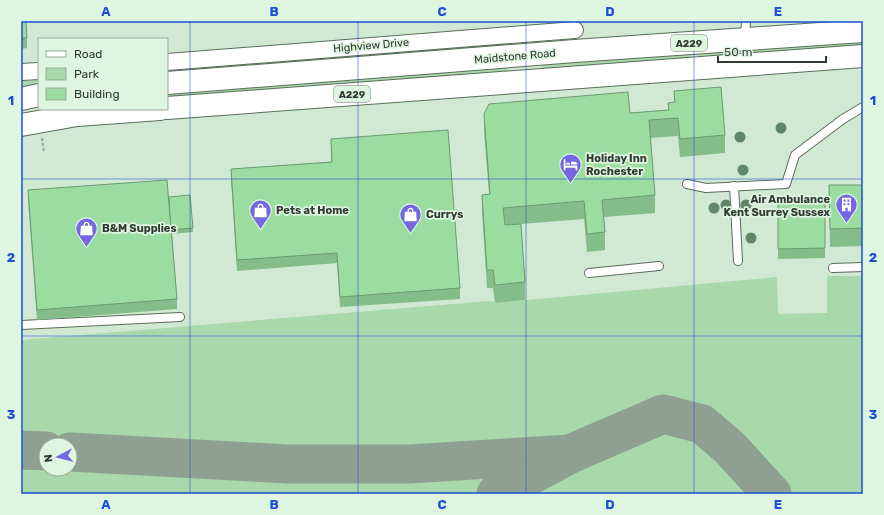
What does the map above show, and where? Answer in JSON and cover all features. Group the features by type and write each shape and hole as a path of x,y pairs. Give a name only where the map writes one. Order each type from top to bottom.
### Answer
{"main road":[{"name":"Maidstone Road","path":"168,84 575,34 745,30 863,31"},
{"name":"A229","path":"168,108 863,56"},
{"path":"21,99 38,95"},
{"path":"21,125 77,115 146,110"}],"street":[{"name":"Highview Drive","path":"168,62 575,34"},
{"path":"21,72 38,71"}],"lane":[{"path":"687,184 706,188 786,184 795,154 843,119 863,107"},
{"path":"734,186 738,261"},
{"path":"589,273 659,266"},
{"path":"833,268 863,267"},
{"path":"21,325 180,317"}],"path":[{"path":"42,135 44,153"}],"green space":[{"path":"863,38 863,48 698,58 697,51"},
{"path":"507,42 507,47 168,75 168,68"},
{"path":"690,50 691,60 542,71 541,62"},
{"path":"507,64 507,74 168,99 168,91"},
{"path":"38,77 38,87 21,90 21,78"},
{"path":"827,276 863,276 863,494 21,494 21,340 477,302 492,301 495,303 777,277 778,314 827,313"}],"building":[{"path":"21,21 26,21 27,38 21,38"},
{"name":"Holiday Inn Rochester","path":"721,87 725,135 680,139 678,118 649,120 655,195 602,200 605,232 587,234 584,201 503,208 505,225 521,224 525,282 495,285 493,270 487,270 482,195 490,194 484,114 489,104 628,92 630,113 669,110 668,103 675,102 674,91"},
{"path":"448,130 460,288 340,297 337,253 237,260 231,169 332,162 331,139"},
{"path":"167,180 177,299 37,310 28,190"},
{"path":"829,185 863,185 863,228 830,229"},
{"path":"190,195 193,228 171,230 169,197"},
{"path":"825,202 825,248 778,249 778,203"}],"taxiway":[{"path":"496,494 570,454 663,414 702,424 730,448 772,494"},
{"path":"21,450 38,451"},
{"path":"78,452 288,464 409,464 570,454"}],"place":[{"name":"Holiday Inn Rochester","path":"570,184"},
{"name":"Air Ambulance Kent Surrey Sussex","path":"846,224"},
{"name":"Pets at Home","path":"261,230"},
{"name":"Currys","path":"410,234"},
{"name":"B&M Supplies","path":"87,248"}]}
